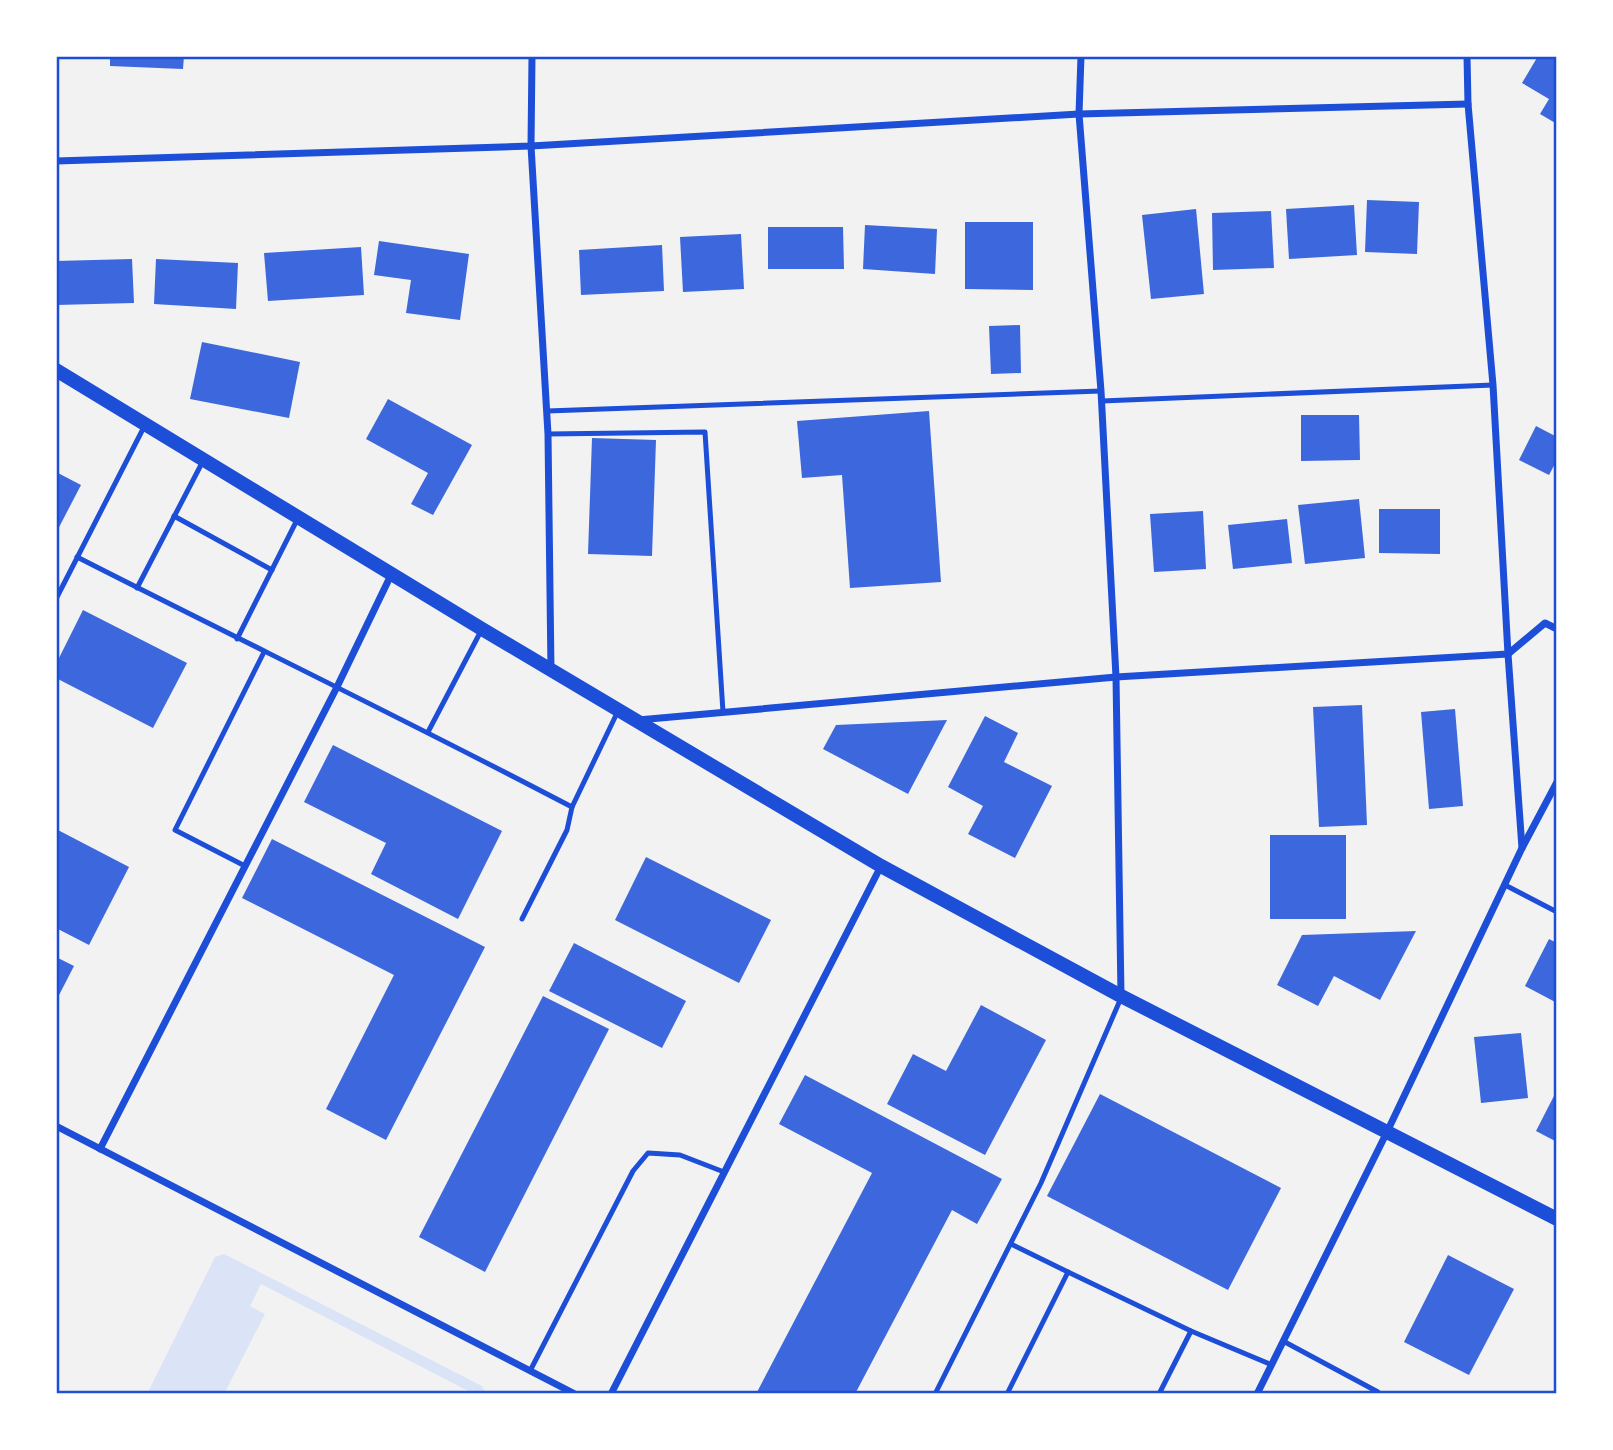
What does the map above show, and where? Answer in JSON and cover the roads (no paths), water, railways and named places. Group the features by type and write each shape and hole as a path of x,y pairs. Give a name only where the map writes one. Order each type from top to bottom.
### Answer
{"main road":[{"path":"56,370 391,575 881,866 1121,996 1557,1219"}],"street":[{"path":"532,56 531,146 548,434 551,671"},
{"path":"1080,56 1079,114 1102,401 1116,677 1121,996"},
{"path":"1467,56 1468,103 1493,384 1522,848"},
{"path":"56,161 531,146 1079,114 1468,103"},
{"path":"100,1149 336,689 391,575"},
{"path":"633,720 1116,677 1508,654 1545,623 1557,629"},
{"path":"1257,1394 1387,1132 1522,848 1557,782"},
{"path":"611,1394 881,866"},
{"path":"56,1126 575,1394"}],"lane":[{"path":"1102,401 1493,384"},
{"path":"547,411 1101,391"},
{"path":"56,598 145,425"},
{"path":"548,434 705,432 723,712"},
{"path":"137,588 203,461"},
{"path":"174,516 272,570"},
{"path":"237,639 298,518"},
{"path":"77,557 572,807"},
{"path":"428,732 482,629"},
{"path":"245,866 175,830 264,652"},
{"path":"522,919 567,830 572,807 618,711"},
{"path":"1505,885 1557,912"},
{"path":"935,1394 1041,1183 1121,996"},
{"path":"530,1371 633,1171 648,1153 680,1155 724,1172"},
{"path":"1011,1244 1191,1331 1272,1365"},
{"path":"1007,1394 1068,1272"},
{"path":"1159,1394 1191,1331"},
{"path":"1283,1341 1378,1392 1377,1394"}]}
